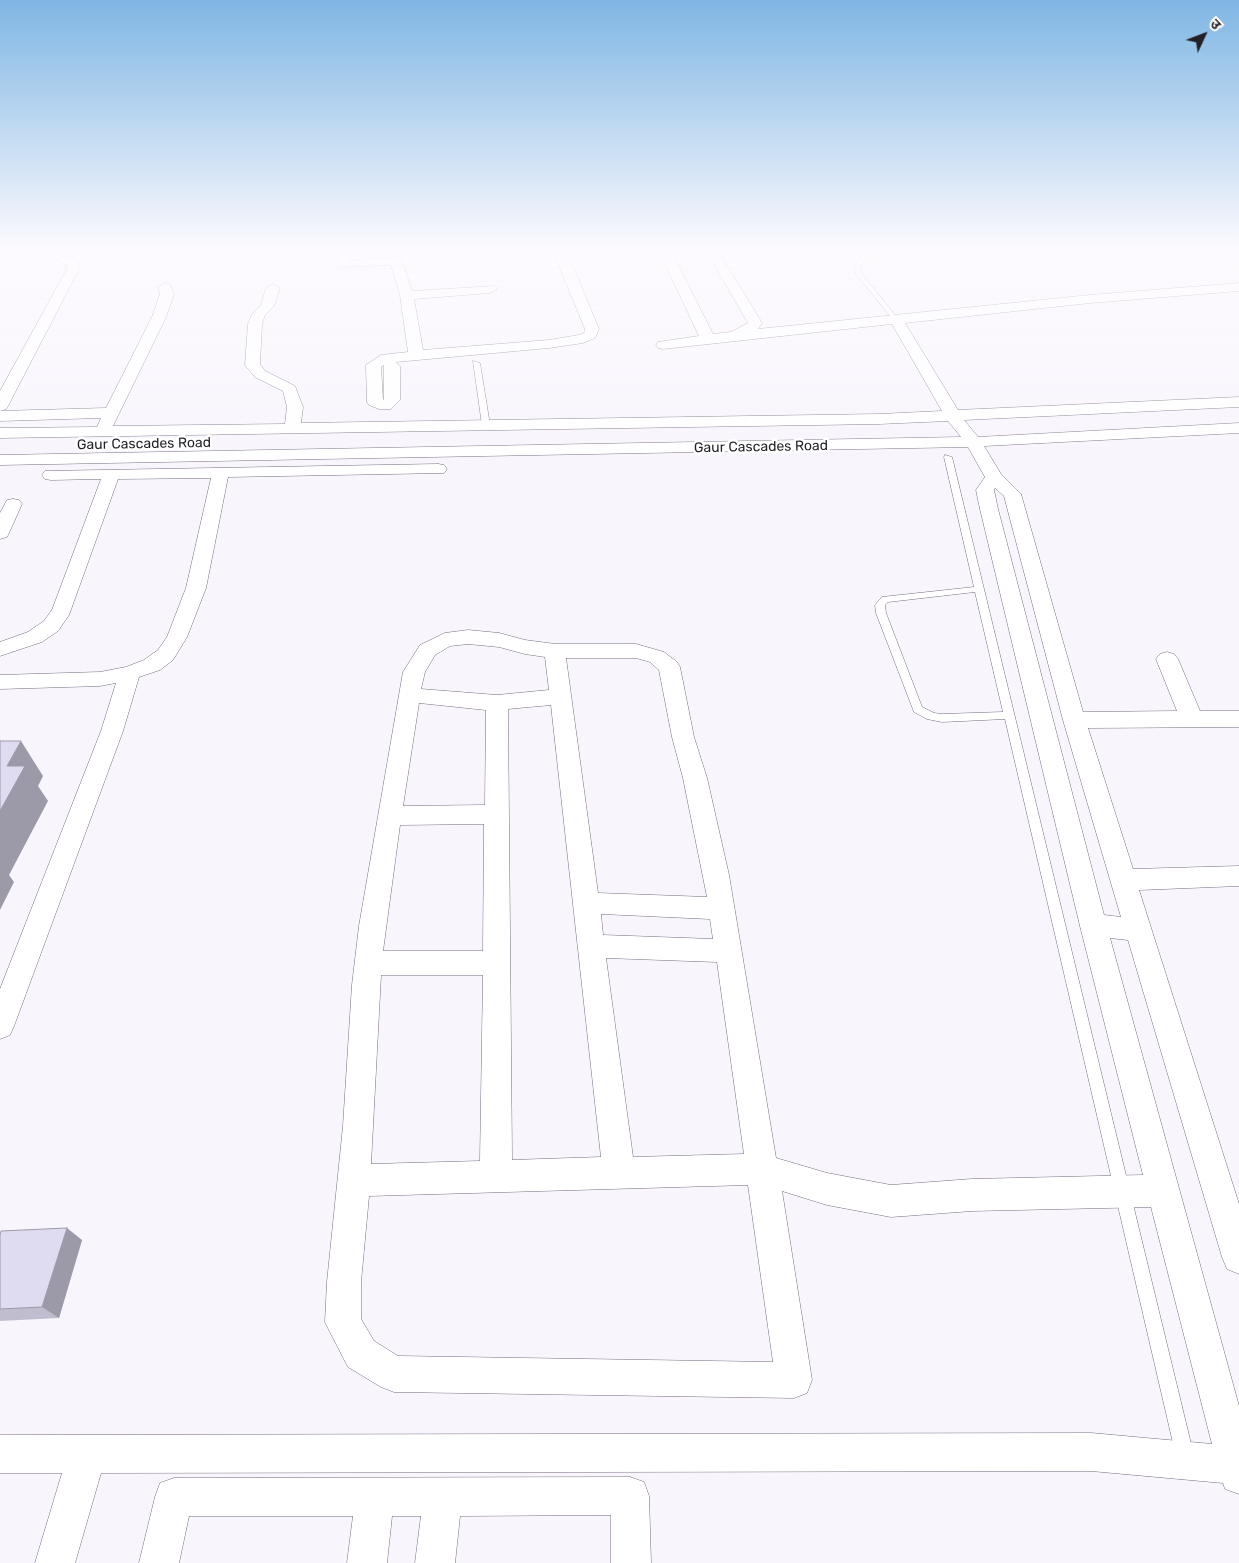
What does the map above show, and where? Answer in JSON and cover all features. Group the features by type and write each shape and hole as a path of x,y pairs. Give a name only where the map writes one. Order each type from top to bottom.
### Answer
{"street":[{"path":"0,406 45,322"},
{"path":"102,432 157,322"},
{"path":"256,322 252,365 260,374 290,389 295,407 288,442"},
{"path":"411,322 416,354"},
{"path":"392,427 387,416 386,406 392,400 392,366 386,358 549,344 583,339 590,335 592,329 589,322"},
{"path":"699,322 708,340"},
{"path":"735,336 753,327 754,322"},
{"path":"663,345 735,336 887,322"},
{"path":"898,322 952,416 968,436 988,467 1012,494 1074,720 1125,880 1239,1257"},
{"path":"0,433 102,432 288,442 392,427 859,419 1239,402"},
{"path":"0,416 111,414"},
{"name":"Gaur Cascades Road","path":"288,442 493,460 968,436 1239,416"},
{"name":"Gaur Cascades Road","path":"0,461 288,442 968,436 1239,428"},
{"path":"786,462 948,457 988,467 1239,444"},
{"path":"0,461 111,475 453,469"},
{"path":"0,1454 1091,1452 1238,1468 1093,926 989,509 985,490 988,467"},
{"path":"0,682 100,679 130,673 152,665 166,655 177,637 196,588 202,567 220,474"},
{"path":"0,649 35,637 51,626 62,611 111,475"},
{"path":"0,533 13,504"},
{"path":"468,637 498,640 525,647 555,651 636,651 657,657 669,667 683,738 706,828 721,909 794,1380 394,1374 361,1354 343,1322 344,1282 356,1180 368,963 372,926 409,695 414,672 428,650 445,640 468,637"},
{"path":"555,651 619,1172"},
{"path":"1166,660 1192,720"},
{"path":"0,1026 112,731 130,673"},
{"path":"409,695 497,703 561,696"},
{"path":"496,1175 497,703"},
{"path":"1074,720 1239,719"},
{"path":"390,816 497,814"},
{"path":"1125,880 1239,876"},
{"path":"586,903 721,909"},
{"path":"1093,926 1139,929"},
{"path":"591,946 728,951"},
{"path":"368,963 496,963"},
{"path":"356,1180 761,1169 828,1189 891,1201 972,1195 1164,1191"},
{"path":"55,1563 87,1454"},
{"path":"159,1563 174,1497 630,1496 630,1563"},
{"path":"367,1563 375,1497"},
{"path":"435,1563 443,1497"}],"lane":[{"path":"476,363 486,425"},
{"path":"948,457 1186,1461"},
{"path":"979,590 885,599 880,605 881,613 918,709 931,716 942,718 1009,715"}],"building":[{"path":"0,741 21,741 7,766 25,766 0,811"},
{"path":"67,1228 42,1307 0,1309 1,1231"}]}
